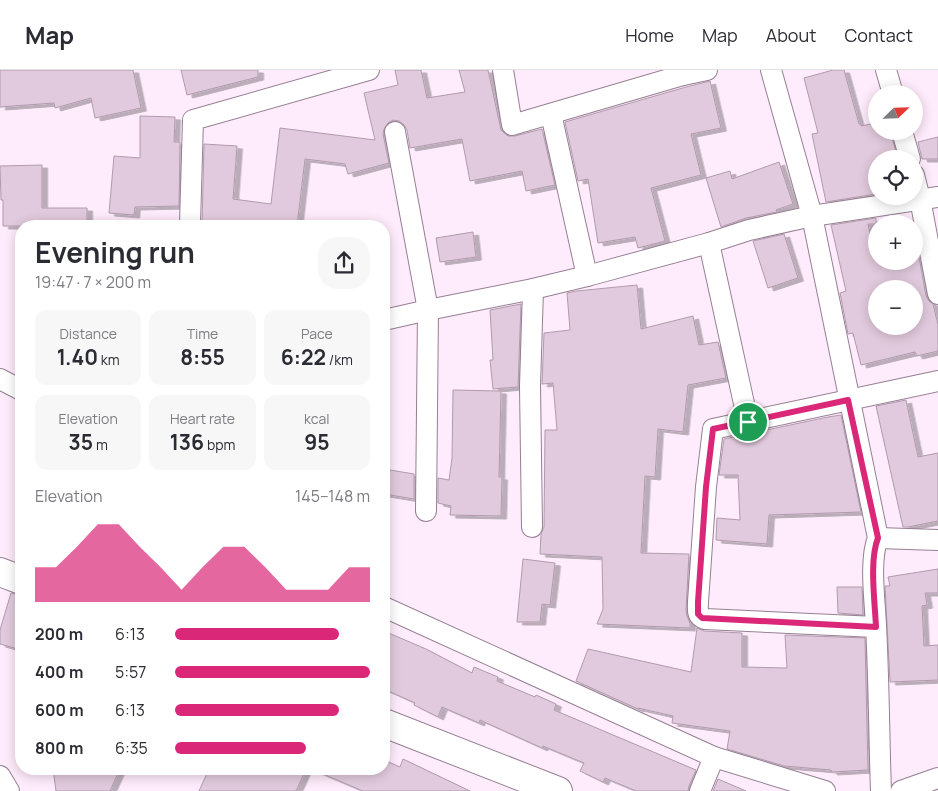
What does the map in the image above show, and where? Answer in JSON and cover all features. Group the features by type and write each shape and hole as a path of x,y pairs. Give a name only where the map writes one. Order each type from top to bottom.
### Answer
{"main road":[{"path":"0,572 15,578"},
{"path":"390,725 558,791"}],"street":[{"path":"190,220 193,120 369,70"},
{"path":"503,70 512,125 683,73 707,70"},
{"path":"771,70 812,216 848,400 878,538 874,547 873,567 881,791"},
{"path":"886,70 890,85"},
{"path":"551,114 587,276"},
{"path":"395,132 428,310 426,511"},
{"path":"390,319 533,290 709,243 749,230 812,216 929,198 938,294"},
{"path":"709,243 748,422"},
{"path":"532,527 530,386 533,290"},
{"path":"0,380 15,387"},
{"path":"876,627 705,619 698,614 706,487 713,429 938,380"},
{"path":"878,538 938,540"},
{"path":"390,610 714,757 825,791"},
{"path":"700,791 714,757"},
{"path":"0,776 9,791"},
{"path":"901,791 938,778"}],"building":[{"path":"0,70 133,70 141,108 95,118 91,98 55,108 54,103 0,107"},
{"path":"181,70 258,70 258,77 187,95"},
{"path":"395,70 421,70 427,98 465,92 459,70 488,70 501,130 508,136 515,136 542,129 555,185 526,191 522,171 470,181 462,139 410,148 407,130 404,125 399,121 393,120 388,123 383,134 389,163 348,174 345,164 305,159 298,220 202,220 204,144 237,146 233,199 271,204 280,128 375,140 364,93 398,85"},
{"path":"833,70 844,70 859,124 861,126 868,125 868,140 893,140 895,150 868,150 868,195 826,202 812,134 818,133 804,78"},
{"path":"710,81 721,128 691,134 701,175 651,188 665,241 638,248 635,237 598,243 588,179 578,181 565,122"},
{"path":"140,116 175,117 174,142 180,142 179,206 135,207 134,215 109,213 114,156 140,158"},
{"path":"938,137 938,159 923,159 923,150 920,150 918,142"},
{"path":"779,162 793,204 776,210 777,212 746,218 721,227 706,178 730,171 732,179"},
{"path":"42,165 42,208 87,208 87,220 15,220 15,226 3,226 0,166"},
{"path":"868,219 868,270 921,270 926,296 933,304 938,325 938,351 917,356 915,352 861,365 853,333 848,334 840,293 846,291 831,225"},
{"path":"473,232 476,257 440,262 436,238"},
{"path":"784,234 798,278 768,288 753,241"},
{"path":"637,285 641,329 693,316 699,345 718,342 726,378 688,385 683,432 658,429 655,477 645,476 641,553 689,554 686,610 690,628 597,624 603,609 602,557 540,554 541,534 544,527 545,430 557,430 553,383 542,384 544,333 570,330 567,293"},
{"path":"521,304 518,387 493,389 490,360 493,360 490,310"},
{"path":"453,390 501,391 499,477 502,477 501,516 450,515 451,506 438,503 438,478 449,480 452,458"},
{"path":"906,400 918,457 938,453 938,521 903,527 876,406"},
{"path":"841,415 861,512 769,515 767,544 716,540 717,518 740,520 738,475 719,475 724,439"},
{"path":"390,470 414,474 414,499 390,495"},
{"path":"523,559 555,563 550,605 542,604 540,622 517,622"},
{"path":"938,569 938,593 925,593 927,605 922,606 924,646 938,645 938,680 890,682 885,586 890,586 888,577"},
{"path":"837,587 862,587 863,615 838,613"},
{"path":"11,593 15,594 15,648 0,644 0,630"},
{"path":"697,628 704,631 742,633 742,667 787,668 785,635 865,638 868,770 832,772 831,770 784,766 727,749 730,731 672,723 673,716 638,709 576,681 588,649 691,672"},
{"path":"390,634 426,649 472,673 474,667 498,677 497,681 556,704 554,710 696,770 688,791 636,791 605,778 603,782 580,771 584,763 543,746 542,748 480,720 479,723 442,707 438,717 414,705 415,703 390,692"},
{"path":"403,759 470,791 363,791 325,775 390,775 390,763 400,767"},
{"path":"54,775 117,775 110,791 56,791"},
{"path":"206,775 303,775 296,791 199,791"},
{"path":"718,779 746,791 713,791"}],"route":[{"path":"848,400 878,538 874,547 873,567 876,627 705,619 698,614 706,487 713,429 748,422 848,400"}]}
